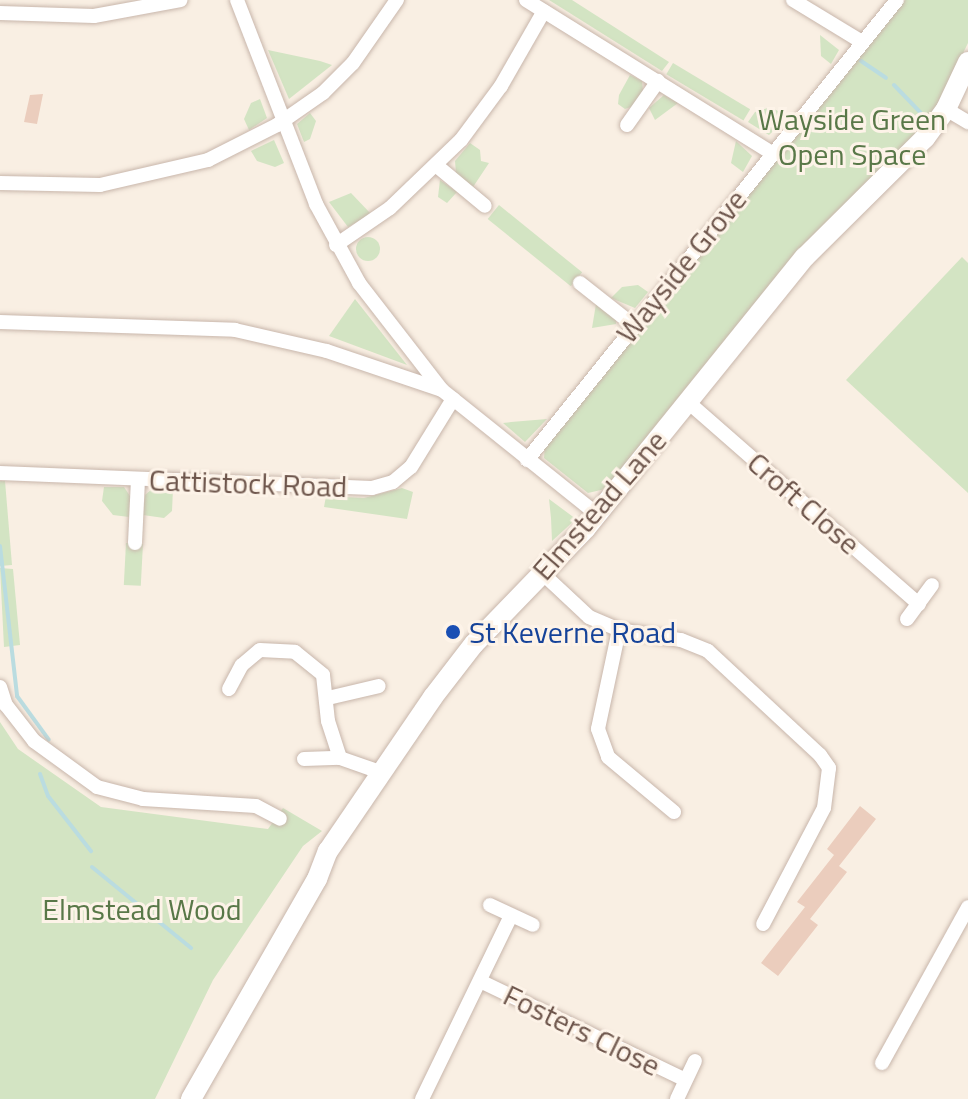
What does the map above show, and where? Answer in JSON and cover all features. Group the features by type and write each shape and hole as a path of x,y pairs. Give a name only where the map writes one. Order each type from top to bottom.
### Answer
{"street":[{"path":"0,13 94,16 181,0"},
{"path":"237,0 281,121 336,245 448,395 597,514"},
{"path":"0,183 88,187 123,182 208,160 281,121 323,93 353,63 397,0"},
{"path":"526,0 772,153"},
{"path":"793,0 862,42"},
{"name":"Wayside Grove","path":"527,460 897,0"},
{"path":"336,245 369,224 437,166 494,98 544,11"},
{"name":"Elmstead Lane","path":"191,1099 317,879 328,851 380,772 474,644 597,514 805,257 907,158 946,109 968,62"},
{"path":"627,125 658,81"},
{"path":"946,109 968,122"},
{"path":"437,166 485,206"},
{"path":"580,283 633,325"},
{"path":"0,322 235,330 327,351 448,395"},
{"name":"Cattistock Road","path":"0,473 379,486 411,467 448,395"},
{"name":"Croft Close","path":"688,402 919,604"},
{"path":"135,543 138,479"},
{"path":"542,573 589,617 619,630 681,640 708,651 829,768 824,808 763,924"},
{"path":"907,619 932,585"},
{"path":"619,630 598,729 608,757 674,812"},
{"path":"229,689 242,665 260,650 295,652 323,675 328,698 328,721 340,758"},
{"path":"328,698 379,686"},
{"path":"0,687 6,705 34,741 97,787 143,799 256,806 280,819"},
{"path":"304,759 340,758 380,772"},
{"path":"490,905 533,925"},
{"path":"882,1063 968,907"},
{"path":"422,1099 511,916"},
{"name":"Fosters Close","path":"480,981 684,1079"},
{"name":"Fosters Close","path":"677,1099 695,1061"}],"green space":[{"path":"549,0 572,0 669,62 662,71"},
{"name":"Wayside Green Open Space","path":"905,0 968,0 968,43 934,112 923,117 914,135 605,489 588,493 544,458 545,444"},
{"path":"820,35 839,50 831,64 821,56"},
{"path":"268,50 320,61 332,65 289,99"},
{"path":"673,63 750,109 743,120 666,74"},
{"path":"630,75 642,81 643,91 634,106 625,109 618,104 619,95"},
{"path":"664,95 678,103 655,120 649,108"},
{"path":"260,99 267,118 249,130 244,119 251,103"},
{"path":"771,107 788,117 769,135 748,122 755,112"},
{"path":"310,113 316,121 310,139 304,142 297,124"},
{"path":"274,140 284,163 275,167 257,161 251,151"},
{"path":"736,141 752,156 743,172 731,163"},
{"path":"470,143 480,150 481,161 489,163 473,187 456,173 455,161"},
{"path":"440,180 457,192 447,203 438,197"},
{"path":"351,193 371,214 348,227 329,202"},
{"path":"499,205 582,272 571,286 488,219"},
{"path":"368,237 379,244 380,249 373,260 368,261 357,254 356,249 363,238"},
{"path":"962,257 968,263 968,493 846,380"},
{"path":"638,285 648,292 635,308 611,298 622,287"},
{"path":"355,299 407,365 329,336"},
{"path":"596,304 616,319 616,324 592,328"},
{"path":"547,419 525,442 503,423 511,422"},
{"path":"0,481 5,481 12,565 0,566"},
{"path":"104,487 124,487 130,496 129,517 113,515 102,501"},
{"path":"402,488 413,492 407,519 324,507 326,496 364,498"},
{"path":"152,489 173,489 172,511 164,518 143,515 145,495"},
{"path":"549,499 576,519 552,541 551,518"},
{"path":"126,543 143,544 141,586 124,585"},
{"path":"0,568 13,569 20,645 4,647"},
{"name":"Elmstead Wood","path":"0,722 18,749 101,807 268,829 283,808 322,831 303,846 213,980 155,1099 0,1099"}],"building":[{"path":"43,94 37,124 24,122 30,95"},
{"path":"860,806 876,819 839,866 847,872 810,919 818,925 778,976 761,963 805,907 797,902 834,855 827,849"}],"waterway":[{"path":"861,61 886,78"},
{"path":"894,85 922,114"},
{"path":"0,546 17,696 49,740"},
{"path":"40,774 48,796 91,851"},
{"path":"92,867 191,948"}],"place":[{"name":"St Keverne Road","path":"453,632"}]}
